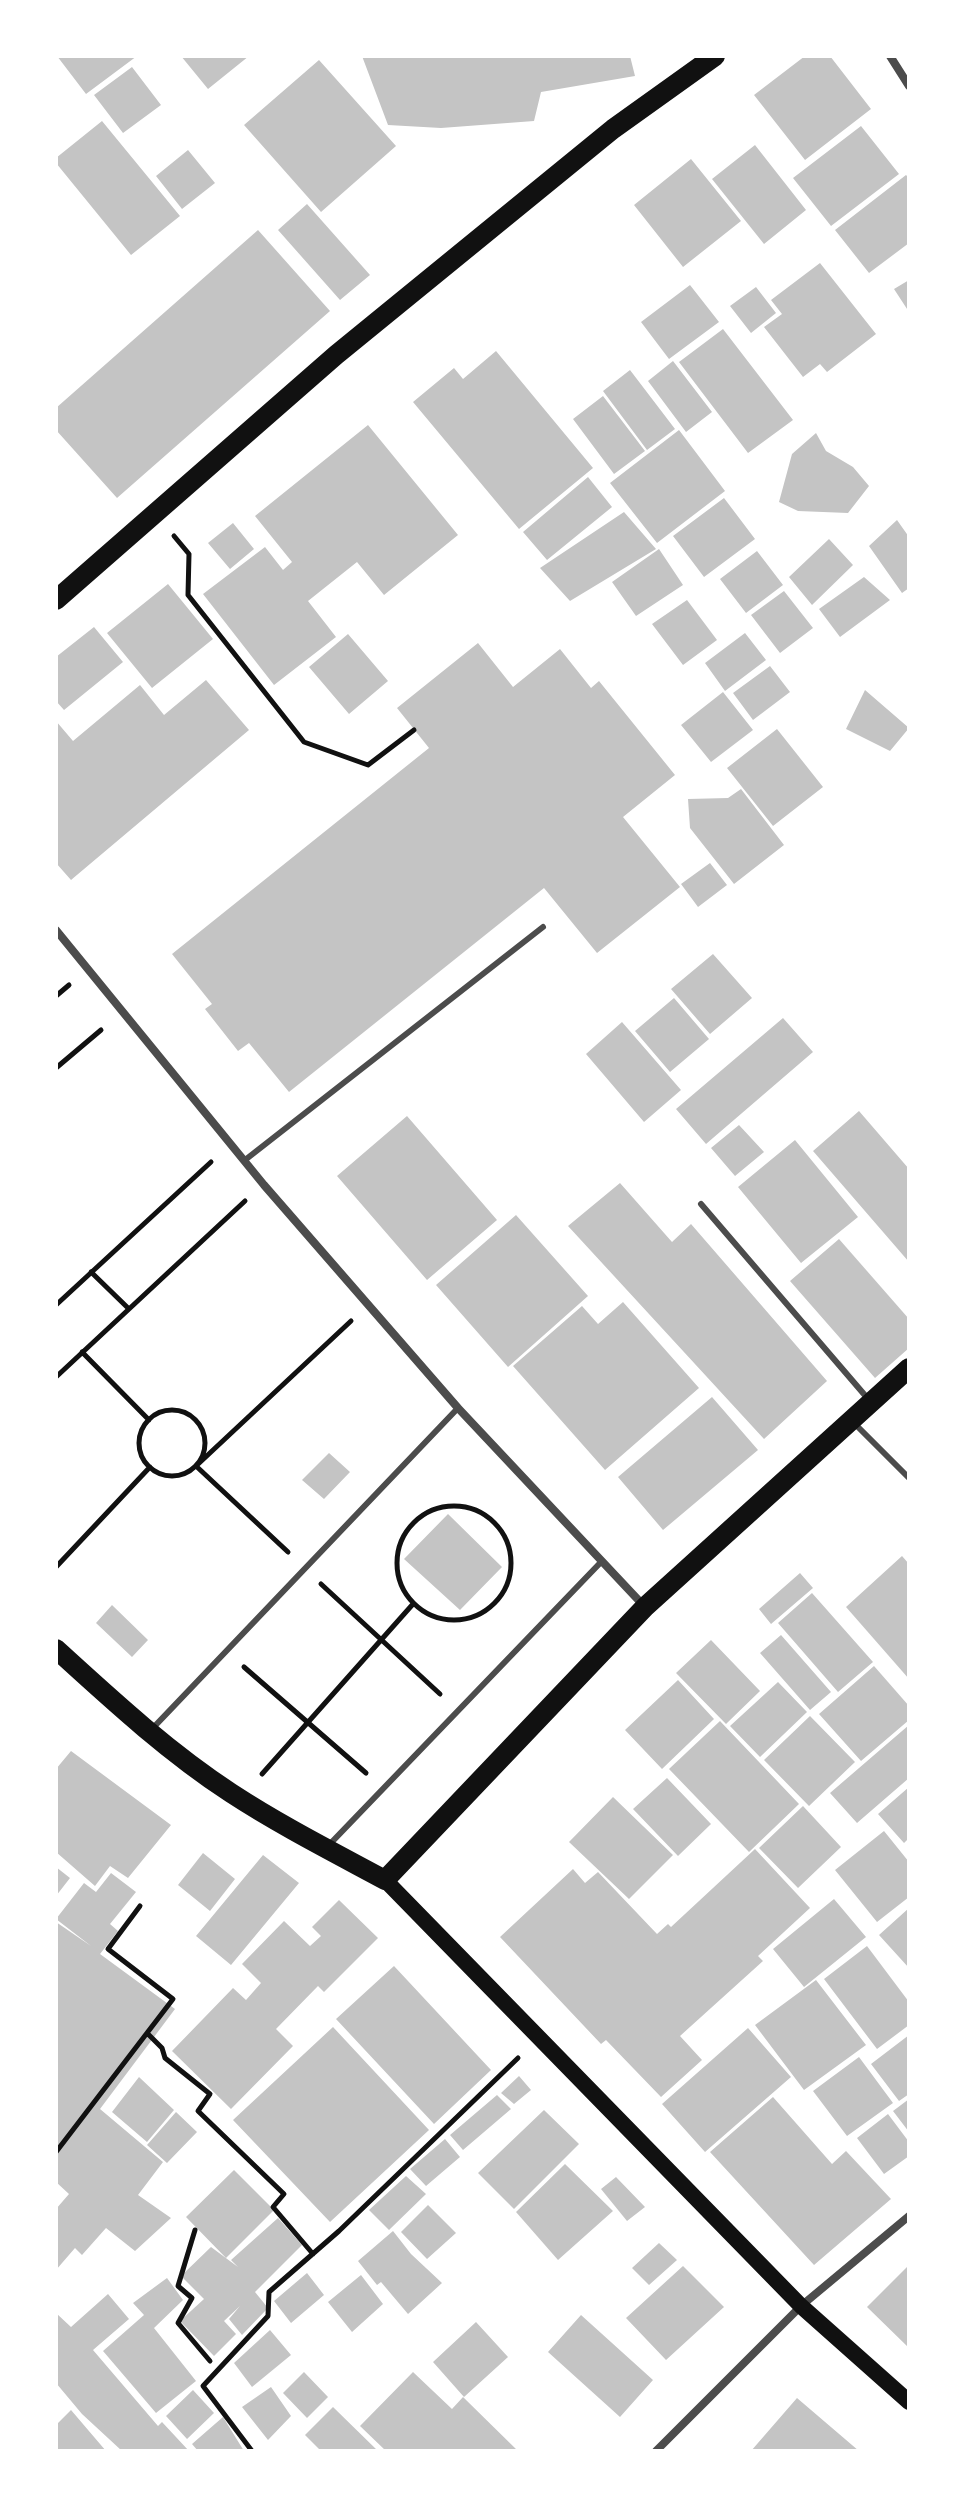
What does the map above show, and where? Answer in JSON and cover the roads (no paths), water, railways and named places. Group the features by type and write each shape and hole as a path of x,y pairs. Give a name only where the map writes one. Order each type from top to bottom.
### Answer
{"main road":[{"path":"56,600 336,355 613,129 715,56"},
{"path":"385,1880 645,1607 909,1368"},
{"path":"56,1649 148,1732 230,1792 385,1880 801,2306 909,2402"}],"street":[{"path":"890,56 909,86"},
{"path":"56,930 264,1185 458,1408 645,1607"},
{"path":"656,2451 801,2306 909,2216"}],"lane":[{"path":"245,1160 543,927"},
{"path":"701,1204 871,1403"},
{"path":"148,1732 458,1408"},
{"path":"852,1420 909,1478"},
{"path":"326,1849 602,1561"}]}
